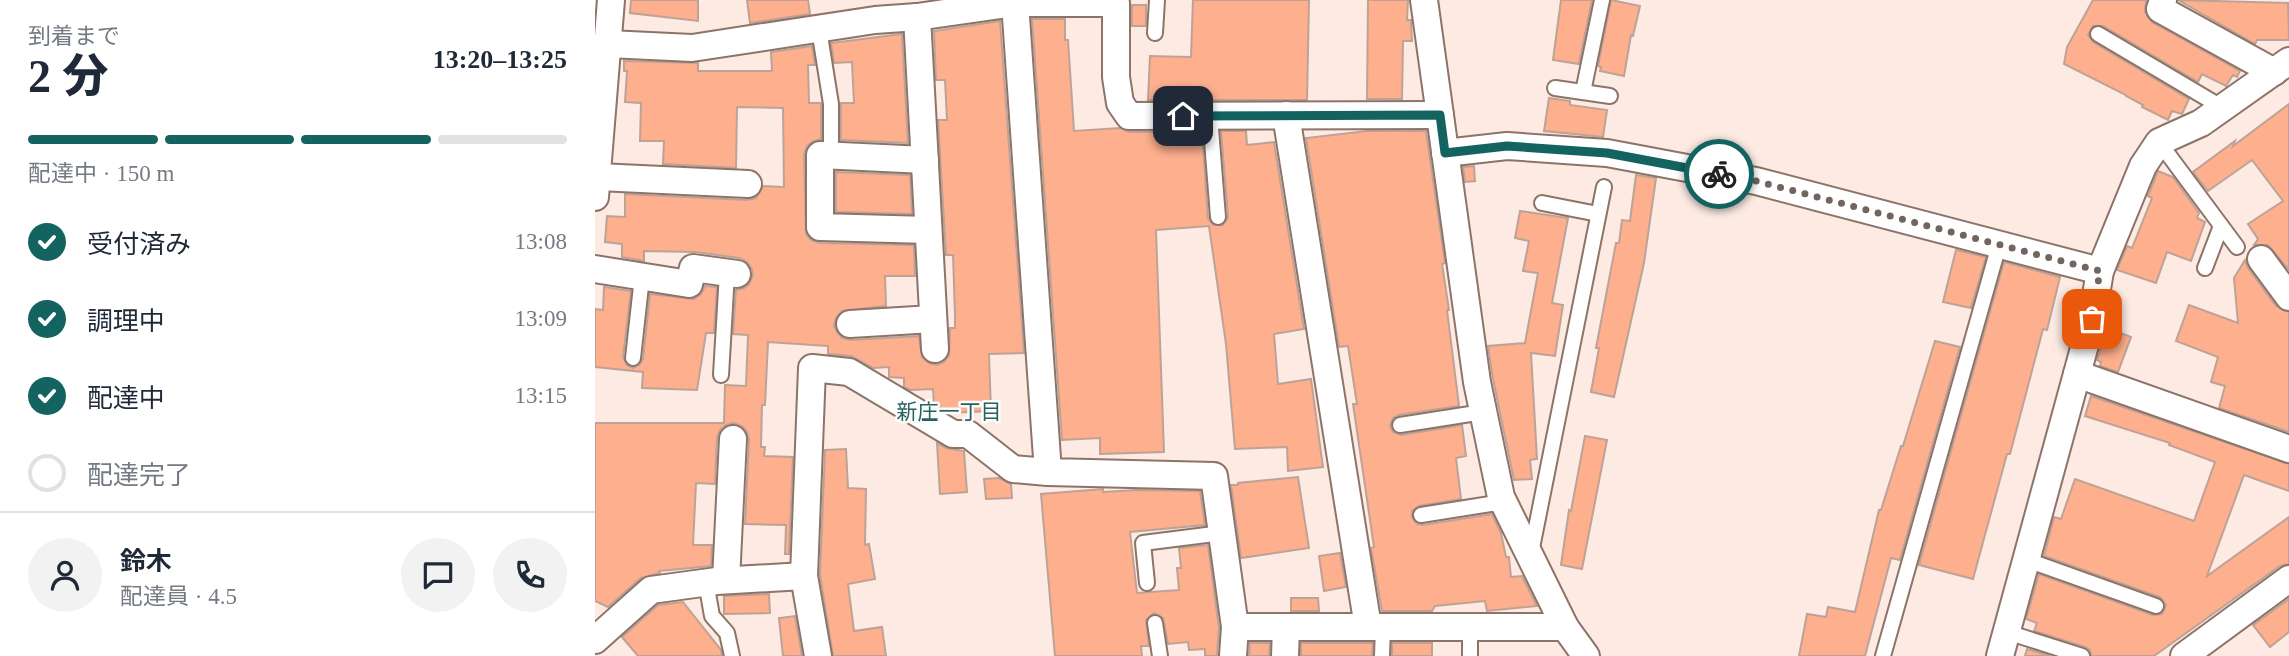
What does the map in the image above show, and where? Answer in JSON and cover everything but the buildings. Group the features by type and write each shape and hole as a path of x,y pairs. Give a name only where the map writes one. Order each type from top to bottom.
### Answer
{"street":[{"path":"611,0 596,187 748,184"},
{"path":"1424,0 1477,382 1503,502 1565,627 1586,656"},
{"path":"2004,644 2092,319 2100,271 2143,166 2159,142 2201,123 2282,67 2160,9 2163,0"},
{"path":"608,44 692,48 875,20 917,18 1015,3 1116,3 1116,77 1120,103 1129,116 1440,115"},
{"path":"1015,3 1048,472"},
{"path":"917,18 935,349"},
{"path":"1286,115 1375,627"},
{"path":"1445,153 1507,146 1607,153 1756,181 2100,271"},
{"path":"925,160 820,155 820,227 928,230"},
{"path":"2261,259 2287,291"},
{"path":"595,269 689,284 693,268 732,274"},
{"path":"850,324 933,318"},
{"path":"818,656 804,576 812,369 849,372 953,433 968,433 1013,469 1214,477 1235,627 1233,656"},
{"path":"2077,374 2289,449"},
{"path":"716,581 733,439"},
{"path":"595,640 651,590 716,581 804,576"},
{"path":"2184,656 2289,579"},
{"path":"1235,627 1565,627"},
{"path":"1285,656 1286,627"}],"lane":[{"path":"1155,33 1157,0"},
{"path":"1583,92 1602,0"},
{"path":"819,29 831,104 831,141"},
{"path":"2098,34 2223,108"},
{"path":"1555,88 1610,96"},
{"path":"1210,116 1218,217"},
{"path":"2159,142 2237,247"},
{"path":"1530,558 1604,187"},
{"path":"1542,203 1598,214"},
{"path":"2205,268 2221,226"},
{"path":"1883,656 1999,244"},
{"path":"721,375 732,274"},
{"path":"633,358 642,277"},
{"path":"1401,425 1483,412"},
{"path":"1421,514 1503,502"},
{"path":"1147,583 1143,543 1222,533"},
{"path":"2027,559 2156,606"},
{"path":"716,581 712,616 727,633 732,656"},
{"path":"1156,623 1160,656"},
{"path":"1375,627 1383,656"},
{"path":"1470,627 1470,656"},
{"path":"2004,644 2083,656"}],"way so far":[{"path":"1719,174 1756,181 2100,271 2092,319"}],"district":[{"name":"新庄一丁目","path":"949,412"}],"route":[{"path":"1183,116 1440,115 1445,153 1507,146 1607,153 1719,174"}]}
